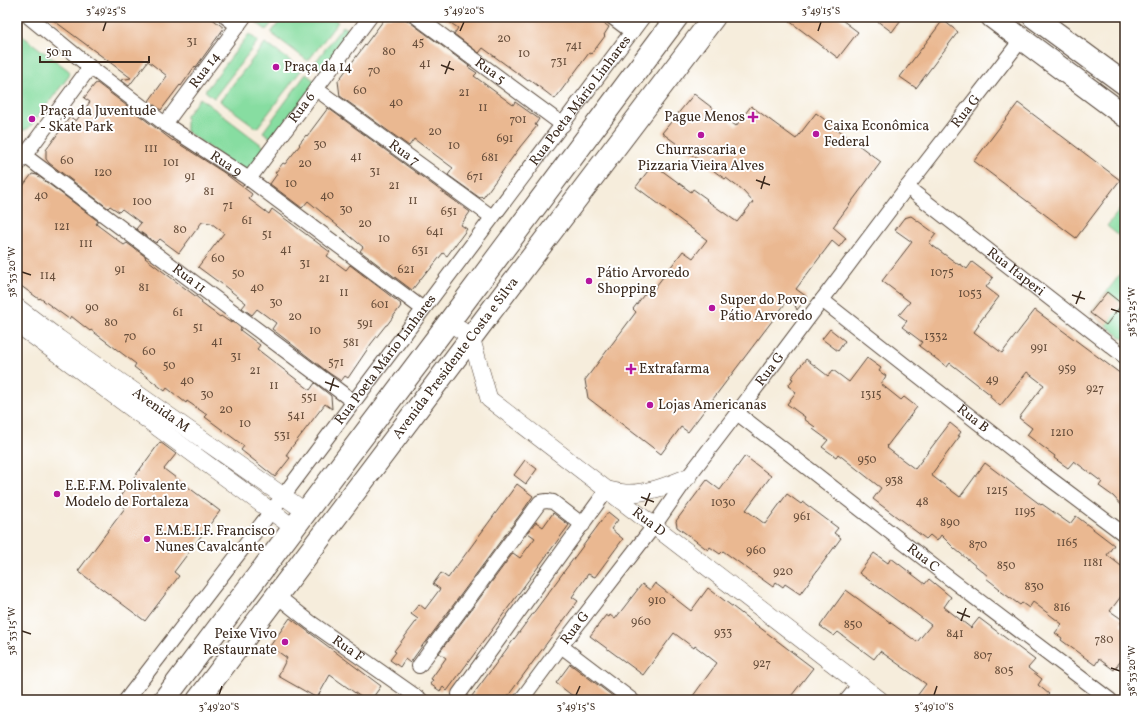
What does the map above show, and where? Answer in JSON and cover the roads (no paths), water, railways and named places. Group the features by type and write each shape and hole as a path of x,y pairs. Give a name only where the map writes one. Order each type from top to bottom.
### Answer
{"main road":[{"name":"Avenida Presidente Costa e Silva","path":"164,700 450,322 676,17"},
{"name":"Avenida Presidente Costa e Silva","path":"198,700 714,17"},
{"path":"992,17 1125,116"},
{"path":"1034,17 1125,84"}],"street":[{"name":"Rua 9","path":"29,17 90,67 165,124 249,179 423,309"},
{"path":"226,17 241,21"},
{"name":"Rua 6","path":"249,179 370,17"},
{"name":"Rua 5","path":"417,17 563,125"},
{"path":"612,17 632,32"},
{"name":"Rua Poeta Mário Linhares","path":"126,700 272,511 643,17"},
{"name":"Rua 14","path":"165,124 241,21"},
{"name":"Rua G","path":"521,700 654,526 688,477 907,186 1021,40"},
{"path":"21,161 90,67"},
{"name":"Rua 7","path":"316,88 492,218"},
{"name":"Rua 11","path":"21,161 354,402"},
{"name":"Rua Itaperi","path":"907,186 1125,357"},
{"name":"Rua B","path":"822,300 1041,472 1125,535"},
{"name":"Avenida M","path":"17,306 54,344 272,511 300,520"},
{"path":"450,322 471,337"},
{"name":"Avenida M","path":"17,324 54,344 283,496 300,520"},
{"name":"Rua D","path":"471,337 489,399 880,700"},
{"name":"Rua C","path":"737,413 945,575 1110,700"},
{"path":"459,694 607,490 626,493 640,493 654,490 688,477"},
{"path":"419,666 540,502 553,502 582,525"},
{"name":"Rua F","path":"276,595 310,622 421,700"},
{"path":"561,646 632,700"},
{"path":"847,700 860,684"}],"place":[{"name":"Praça da 14","path":"276,67"},
{"name":"Pague Menos","path":"753,117"},
{"name":"Praça da Juventude - Skate Park","path":"32,119"},
{"name":"Caixa Econômica Federal","path":"816,134"},
{"name":"Churrascaria e Pizzaria Vieira Alves","path":"701,135"},
{"name":"Pátio Arvoredo Shopping","path":"589,281"},
{"name":"Super do Povo Pátio Arvoredo","path":"712,308"},
{"name":"Extrafarma","path":"631,369"},
{"name":"Lojas Americanas","path":"650,405"},
{"name":"E.E.F.M. Polivalente Modelo de Fortaleza","path":"57,494"},
{"name":"E.M.E.I.F. Francisco Nunes Cavalcante","path":"147,539"},
{"name":"Peixe Vivo Restaurnate","path":"285,642"}]}
